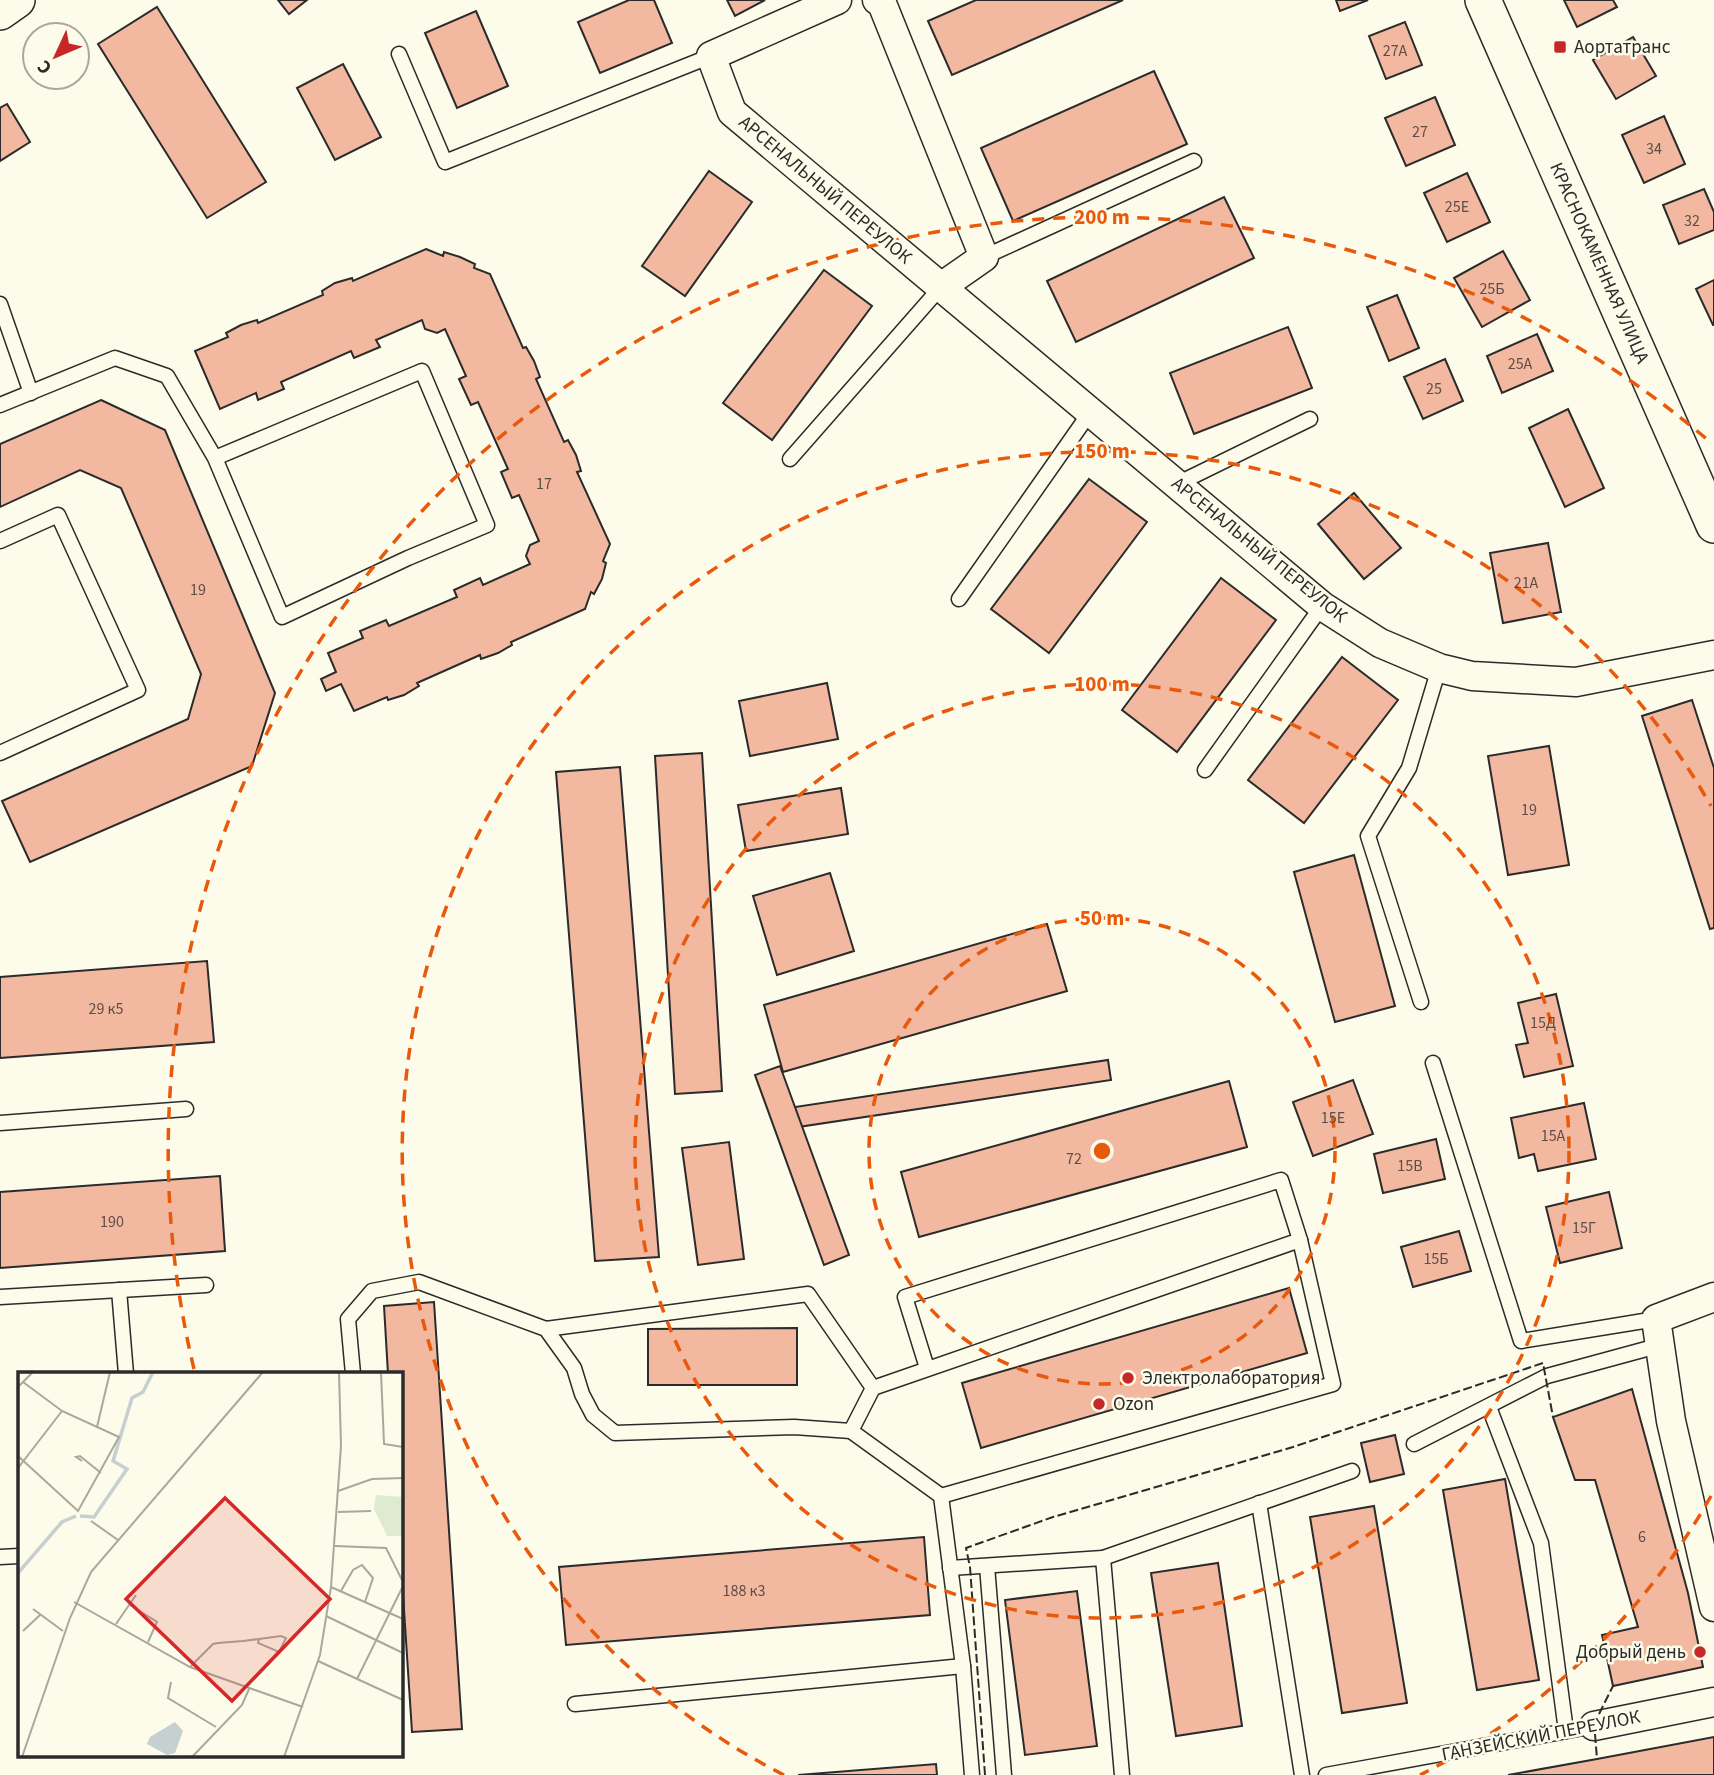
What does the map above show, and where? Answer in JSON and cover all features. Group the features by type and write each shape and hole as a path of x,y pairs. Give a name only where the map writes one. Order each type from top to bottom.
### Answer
{"street":[{"path":"0,12 17,0"},
{"path":"711,56 837,0"},
{"path":"880,0 984,257 941,287"},
{"name":"КРАСНОКАМЕННАЯ УЛИЦА","path":"1483,0 1714,525"},
{"name":"АРСЕНАЛЬНЫЙ ПЕРЕУЛОК","path":"711,56 732,112 1322,606 1380,643 1439,668 1472,676 1576,682 1714,654"},
{"path":"1714,1297 1659,1332 1671,1421 1714,1607"},
{"name":"ГАНЗЕЙСКИЙ ПЕРЕУЛОК","path":"1594,1726 1714,1702"}],"lane":[{"path":"399,54 444,162 711,56"},
{"path":"984,257 1194,161"},
{"path":"790,459 941,287"},
{"path":"0,304 31,393"},
{"path":"0,405 115,358 167,376 215,458 282,617 408,558 487,525 422,370 215,458"},
{"path":"959,599 1091,411"},
{"path":"1177,484 1310,419"},
{"path":"0,541 58,515 138,690 0,753"},
{"path":"1205,771 1322,606"},
{"path":"1421,1002 1368,836 1409,768 1439,668"},
{"path":"1433,1063 1521,1340 1659,1332"},
{"path":"0,1124 186,1109"},
{"path":"927,1368 905,1297 1282,1180 1300,1240 1334,1384 941,1496"},
{"path":"851,1431 873,1388 1300,1240"},
{"path":"353,1372 348,1319 372,1292 419,1282 546,1329 808,1294 873,1388"},
{"path":"0,1297 206,1285"},
{"path":"119,1290 126,1372"},
{"path":"546,1329 574,1368 582,1394 593,1415 615,1433 794,1427 851,1431 941,1496 963,1667 972,1775"},
{"path":"1414,1444 1547,1376 1659,1332"},
{"path":"1489,1407 1541,1543 1566,1731"},
{"path":"950,1568 1103,1558 1352,1471"},
{"path":"1259,1503 1302,1775"},
{"path":"0,1557 18,1556"},
{"path":"1103,1558 1122,1775"},
{"path":"988,1566 1004,1775"},
{"path":"575,1704 963,1667"},
{"name":"ГАНЗЕЙСКИЙ ПЕРЕУЛОК","path":"1326,1775 1594,1726"}],"building":[{"path":"278,0 307,0 289,14"},
{"path":"629,0 654,0 672,43 600,73 578,22"},
{"path":"727,0 765,0 735,16"},
{"path":"976,0 1123,0 952,75 928,21"},
{"path":"1336,0 1368,0 1340,11"},
{"path":"1564,0 1613,0 1617,7 1577,27"},
{"path":"157,7 266,182 207,218 98,44"},
{"path":"476,11 508,86 457,108 425,33"},
{"path":"1405,22 1422,65 1386,79 1369,36"},
{"path":"1633,37 1656,76 1616,99 1593,60"},
{"path":"343,64 381,137 335,160 297,88"},
{"path":"1154,71 1187,144 1013,221 981,148"},
{"path":"1435,97 1455,145 1406,166 1385,118"},
{"path":"7,104 30,142 0,161 0,108"},
{"path":"1664,116 1685,164 1644,183 1622,135"},
{"path":"709,171 752,202 685,296 642,266"},
{"path":"1467,173 1490,222 1447,242 1424,193"},
{"path":"1704,189 1714,212 1714,230 1679,244 1663,205"},
{"path":"1224,197 1254,258 1076,342 1047,281"},
{"path":"426,249 443,256 444,252 460,257 475,264 474,268 490,274 523,348 526,347 534,361 540,377 536,379 564,442 568,440 576,455 581,471 577,472 610,544 603,561 606,563 602,579 594,594 591,592 585,609 511,642 512,645 498,653 481,659 480,655 417,683 419,686 404,695 388,700 387,697 354,711 341,684 326,691 321,679 336,672 328,653 363,638 360,631 386,620 389,626 457,597 454,590 480,578 483,585 530,564 526,556 530,545 539,541 519,495 512,498 501,472 508,469 478,402 471,405 459,379 466,376 445,329 437,333 425,329 422,320 376,340 380,347 354,358 351,351 281,382 284,389 258,400 256,393 220,409 195,351 228,337 226,333 241,325 257,320 258,323 323,295 322,291 335,283 352,278 353,281"},
{"path":"1503,251 1530,300 1482,327 1454,278"},
{"path":"824,270 872,306 772,440 723,403"},
{"path":"1714,280 1714,325 1713,325 1696,289"},
{"path":"1397,295 1419,348 1389,361 1367,307"},
{"path":"1288,327 1312,388 1194,434 1170,373"},
{"path":"1537,334 1553,371 1502,393 1487,356"},
{"path":"1445,359 1463,401 1423,419 1404,377"},
{"path":"101,400 165,430 275,693 252,766 30,862 2,801 188,719 201,674 121,488 80,470 0,507 0,444"},
{"path":"1568,409 1604,488 1565,507 1529,428"},
{"path":"1089,479 1147,522 1049,653 991,609"},
{"path":"1354,493 1401,548 1364,579 1318,524"},
{"path":"1548,543 1561,612 1503,623 1490,553"},
{"path":"1221,578 1276,620 1177,752 1122,710"},
{"path":"1342,657 1398,700 1304,823 1248,780"},
{"path":"827,683 838,739 750,756 739,701"},
{"path":"1692,700 1714,768 1714,928 1710,929 1642,716"},
{"path":"1549,746 1569,865 1508,875 1488,756"},
{"path":"702,753 722,1091 675,1094 655,756"},
{"path":"620,767 659,1257 595,1261 556,772"},
{"path":"841,788 848,834 746,851 738,805"},
{"path":"1354,855 1395,1006 1335,1022 1294,872"},
{"path":"830,873 854,951 777,975 753,896"},
{"path":"1047,924 1067,991 783,1072 764,1005"},
{"path":"207,961 214,1042 0,1058 0,977"},
{"path":"1556,994 1573,1066 1524,1077 1516,1045 1528,1043 1518,1003"},
{"path":"1108,1060 1111,1080 798,1127 795,1107"},
{"path":"780,1066 849,1255 824,1265 755,1075"},
{"path":"1353,1080 1373,1134 1313,1156 1293,1102"},
{"path":"1229,1081 1247,1147 919,1237 901,1172"},
{"path":"1584,1103 1596,1159 1538,1171 1534,1154 1519,1158 1511,1118"},
{"path":"1436,1139 1445,1179 1383,1193 1374,1154"},
{"path":"729,1142 744,1259 698,1265 682,1148"},
{"path":"220,1176 225,1251 0,1268 0,1192"},
{"path":"1609,1192 1622,1248 1560,1263 1546,1207"},
{"path":"1459,1231 1471,1271 1413,1287 1401,1247"},
{"path":"1289,1288 1307,1353 981,1448 962,1383"},
{"path":"434,1302 462,1729 412,1732 402,1579 402,1372 388,1372 384,1306"},
{"path":"797,1328 797,1385 648,1385 648,1329"},
{"path":"1632,1389 1688,1593 1703,1667 1613,1686 1602,1635 1638,1627 1595,1480 1575,1480 1553,1417"},
{"path":"1395,1435 1404,1474 1370,1482 1361,1443"},
{"path":"1505,1479 1539,1680 1477,1690 1443,1490"},
{"path":"1374,1506 1407,1703 1342,1713 1310,1517"},
{"path":"924,1537 930,1615 566,1645 559,1567"},
{"path":"1218,1563 1242,1726 1176,1736 1151,1573"},
{"path":"1077,1591 1097,1746 1025,1755 1005,1600"},
{"path":"1714,1737 1714,1775 1508,1775 1597,1759"},
{"path":"936,1764 937,1775 798,1775"}],"fence":[{"path":"985,1775 970,1567 966,1548 1053,1517 1293,1447 1543,1363 1553,1417"},
{"path":"1599,1714 1613,1686"},
{"path":"1595,1734 1597,1759"}],"place":[{"name":"Аортатранс","path":"1560,47"},
{"name":"Электролаборатория","path":"1128,1378"},
{"name":"Ozon","path":"1099,1404"},
{"name":"Добрый день","path":"1700,1652"}]}
